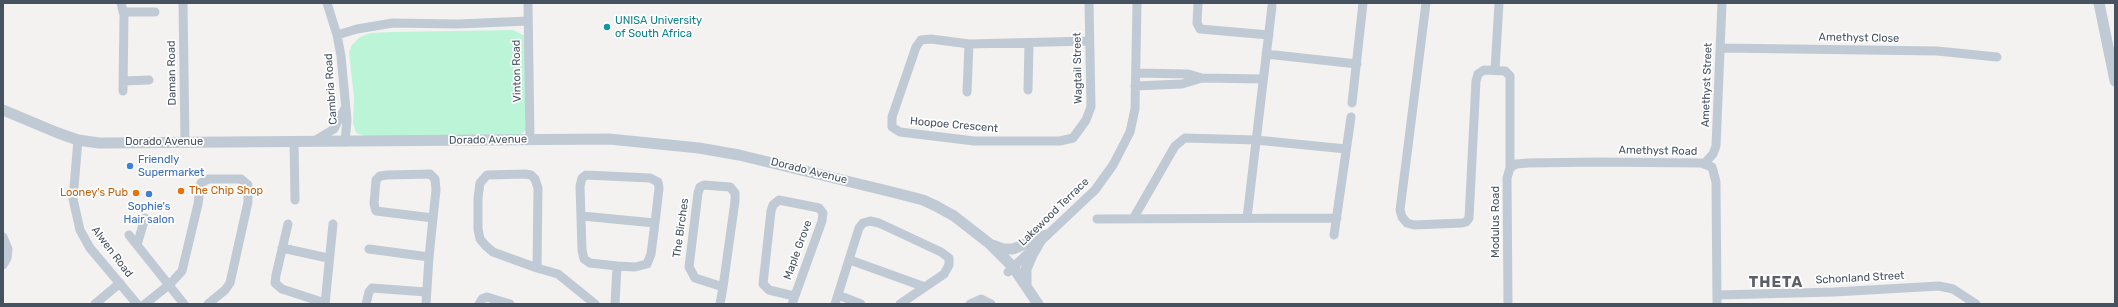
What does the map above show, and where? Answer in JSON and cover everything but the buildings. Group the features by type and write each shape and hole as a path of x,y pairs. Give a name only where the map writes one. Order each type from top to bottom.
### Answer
{"street":[{"name":"Daman Road","path":"182,3 185,142"},
{"name":"Cambria Road","path":"327,3 337,35 346,105 345,142"},
{"name":"Vinton Road","path":"528,3 530,139"},
{"name":"Wagtail Street","path":"1060,142 1076,136 1090,112 1089,3"},
{"name":"Lakewood Terrace","path":"1010,269 1095,190 1113,165 1133,125 1136,73 1137,3"},
{"path":"1198,3 1197,23 1200,30 1268,35"},
{"path":"1352,103 1362,3"},
{"path":"1426,3 1400,210 1402,217 1407,223 1414,225 1462,223 1466,222 1469,218 1476,81 1478,74 1484,70 1495,70 1498,3"},
{"name":"Amethyst Street","path":"1704,164 1713,154 1716,146 1722,3"},
{"path":"2099,3 2115,81"},
{"path":"1247,218 1272,6"},
{"path":"123,91 122,7 155,12"},
{"path":"337,35 357,29 393,23 458,24 528,20"},
{"name":"Hoopoe Crescent","path":"1060,142 974,141 905,133 894,129 892,117 919,42 931,39 969,44 1089,41"},
{"path":"1028,90 1029,43"},
{"path":"966,92 969,44"},
{"name":"Amethyst Close","path":"1721,48 1936,51 1998,57"},
{"path":"1266,54 1357,64"},
{"name":"Modulus Road","path":"1495,70 1505,71 1510,76 1511,83 1510,168 1507,178 1508,304"},
{"path":"1136,73 1188,74 1202,78 1263,78"},
{"path":"1135,86 1182,84 1202,78"},
{"path":"124,81 149,80"},
{"path":"311,142 334,129 346,105"},
{"name":"Dorado Avenue","path":"3,110 44,128 78,140 99,142 345,142 530,139 609,140 699,148 777,163 923,200 954,216 990,244 1010,269"},
{"path":"1334,235 1351,117"},
{"path":"1133,219 1173,149 1180,141 1196,137 1256,140 1346,149"},
{"name":"Alwen Road","path":"78,140 73,191 78,225 87,243 137,304"},
{"path":"294,142 295,200"},
{"name":"Amethyst Road","path":"1510,168 1516,164 1537,163 1704,164 1712,167 1716,182 1717,299"},
{"path":"537,268 538,188 536,179 531,175 525,174 487,175 482,179 479,188 478,224 480,239 487,248 493,252 537,268 558,274 595,304"},
{"path":"426,304 426,292 433,218 436,180 432,175 387,175 377,179 375,184 374,204 376,211 433,218"},
{"path":"584,175 650,178 655,180 659,185 655,223 648,263 639,267 617,266 590,263 584,259 582,250 581,182 584,175"},
{"path":"145,304 170,284 183,269 200,183 210,179 244,180 248,187 248,202 230,283 225,290 208,304"},
{"name":"The Birches","path":"720,304 723,286 735,193 730,187 704,185 700,187 698,193 688,267 690,273 695,278 723,286"},
{"name":"Dorado Avenue","path":"892,192 937,213 965,231 1010,269"},
{"name":"Maple Grove","path":"779,200 812,206 820,209 823,213 822,221 793,300 769,290 763,284 771,211 773,205 779,200"},
{"path":"582,216 655,223"},
{"path":"137,245 145,218"},
{"path":"1096,219 1337,218"},
{"path":"861,304 837,300 861,225 870,221 878,223 941,252 949,258 949,265 944,274 900,304"},
{"path":"288,224 276,275 276,285 285,290 325,304 328,258 333,224"},
{"path":"128,235 170,284 184,304"},
{"path":"3,237 8,249 7,258 3,264"},
{"path":"990,244 1000,248 1013,249 1043,238"},
{"path":"1027,286 1026,269 1032,255 1043,238"},
{"path":"282,248 328,258"},
{"path":"369,249 429,257"},
{"path":"850,260 925,287"},
{"path":"615,304 617,266"},
{"path":"1010,269 1027,286 1038,304"},
{"path":"1010,269 1030,304"},
{"path":"95,304 120,283"},
{"name":"Schonland Street","path":"1717,299 1939,286 1953,289 1976,304"},
{"path":"366,304 369,292 372,288 426,292"},
{"path":"479,304 482,299 487,297 510,304"},
{"path":"970,304 981,299 991,304"}],"green space":[{"path":"513,30 525,36 527,128 524,132 519,135 365,136 356,133 353,123 354,98 349,52 352,45 360,37 371,33"}],"place":[{"name":"UNISA University of South Africa","path":"607,27"},
{"name":"Friendly Supermarket","path":"130,166"},
{"name":"The Chip Shop","path":"181,191"},
{"name":"Looney's Pub","path":"136,193"},
{"name":"Sophie's Hair salon","path":"149,194"}],"district":[{"name":"THETA","path":"1776,283"}]}
